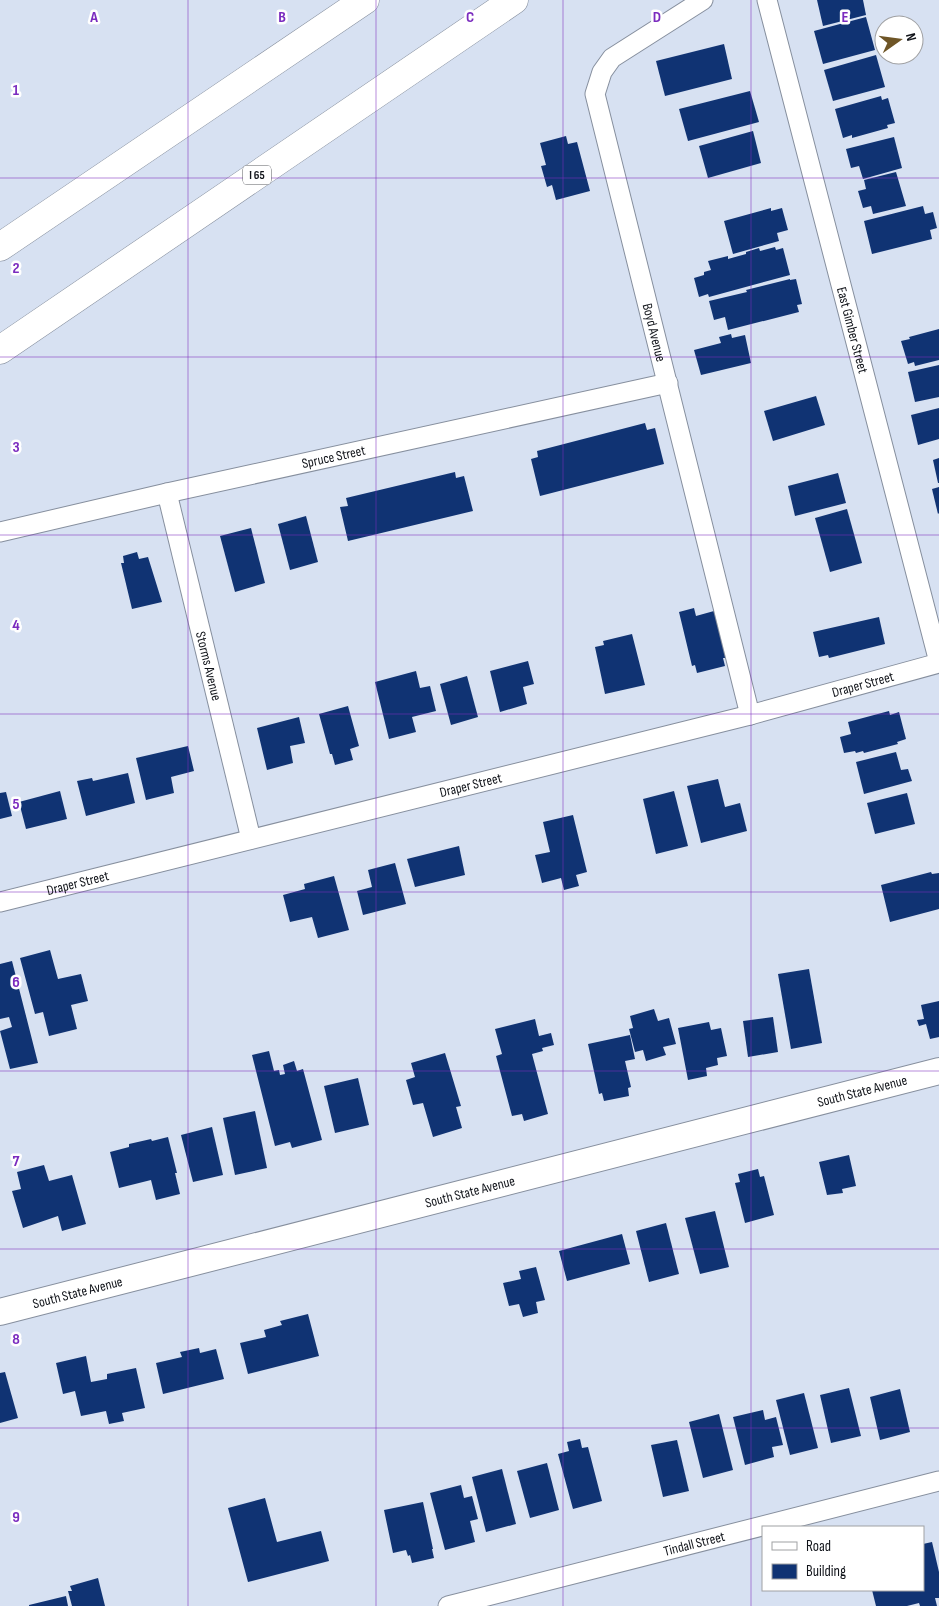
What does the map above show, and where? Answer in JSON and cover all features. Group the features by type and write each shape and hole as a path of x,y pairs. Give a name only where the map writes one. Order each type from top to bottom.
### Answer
{"highway":[{"path":"0,247 365,0"},
{"name":"I 65","path":"0,350 514,0"}],"street":[{"name":"Boyd Avenue","path":"703,0 612,58 602,72 595,94 750,715"},
{"name":"East Gimber Street","path":"766,0 939,662"},
{"name":"Spruce Street","path":"0,532 167,493 668,383"},
{"name":"Storms Avenue","path":"167,493 251,839"},
{"name":"Draper Street","path":"0,902 750,715 939,662"},
{"name":"South State Avenue","path":"0,1312 939,1071"},
{"name":"Tindall Street","path":"762,1526 939,1481"},
{"name":"Tindall Street","path":"448,1606 762,1526"}],"building":[{"path":"817,0 863,0 866,15 823,26"},
{"path":"866,17 874,50 823,64 814,31"},
{"path":"724,44 732,79 665,96 656,61"},
{"path":"874,56 874,65 879,65 885,87 833,101 824,70"},
{"path":"750,91 759,122 688,141 679,109"},
{"path":"881,96 882,100 888,98 895,123 887,125 888,128 852,138 852,135 843,138 835,109"},
{"path":"753,131 761,163 708,178 699,146"},
{"path":"566,136 568,144 577,142 590,191 556,200 552,185 547,187 541,166 546,165 540,143"},
{"path":"894,137 902,168 863,179 859,166 851,168 846,149"},
{"path":"896,172 906,206 873,214 871,206 863,208 858,191 866,189 864,180"},
{"path":"923,206 925,214 933,212 937,228 930,230 932,239 872,254 864,221"},
{"path":"771,208 771,211 782,208 788,230 777,233 779,241 733,254 724,221"},
{"path":"775,247 776,250 783,248 790,275 709,297 708,294 699,297 694,278 704,275 704,272 711,270 708,261 728,256 728,259 759,248 760,251"},
{"path":"796,279 802,304 797,305 799,312 728,330 725,317 714,320 709,301"},
{"path":"939,329 939,360 915,366 914,362 908,364 901,341"},
{"path":"731,334 732,338 745,335 751,363 701,375 694,350 721,343 719,337"},
{"path":"939,365 939,397 915,402 908,372"},
{"path":"816,396 825,425 773,441 764,411"},
{"path":"939,408 939,439 918,445 911,415"},
{"path":"645,423 647,430 655,428 664,464 540,496 531,459 538,457 537,451"},
{"path":"939,458 939,483 938,483 933,460"},
{"path":"455,472 456,478 464,476 473,511 348,541 340,507 348,506 346,498"},
{"path":"838,473 846,503 795,516 788,486"},
{"path":"939,487 939,513 938,514 932,489"},
{"path":"847,509 862,563 830,572 815,518"},
{"path":"306,516 318,562 290,570 278,524"},
{"path":"251,528 265,583 235,592 220,536"},
{"path":"137,552 139,559 148,557 162,602 132,609 121,563 124,563 123,556"},
{"path":"694,608 696,616 714,611 726,658 723,658 725,666 697,673 695,665 692,666 679,612"},
{"path":"879,617 885,644 829,658 828,655 819,657 813,632"},
{"path":"632,634 645,685 605,694 595,647 604,645 603,641"},
{"path":"528,661 534,684 523,687 527,704 500,712 490,671"},
{"path":"416,671 420,688 430,686 436,711 412,717 416,732 389,739 375,682"},
{"path":"467,676 478,717 451,725 440,684"},
{"path":"348,706 359,746 350,749 353,760 335,765 319,714"},
{"path":"889,711 890,715 899,712 906,739 897,742 898,744 864,753 863,751 856,753 855,751 844,753 840,737 851,734 848,722"},
{"path":"299,717 305,743 290,746 293,763 267,770 257,728"},
{"path":"188,746 194,771 171,777 174,793 146,800 136,758"},
{"path":"896,752 901,770 908,769 912,781 864,794 856,762"},
{"path":"128,773 135,803 86,816 77,781 92,778 93,781"},
{"path":"718,779 725,807 740,803 747,831 701,843 687,786"},
{"path":"60,791 67,819 26,829 19,802"},
{"path":"674,791 688,846 656,854 643,799"},
{"path":"6,792 12,816 0,819 0,793"},
{"path":"907,793 915,824 875,834 867,803"},
{"path":"573,815 587,872 576,875 579,886 564,890 561,878 542,883 535,855 550,852 543,822"},
{"path":"459,846 465,875 415,887 407,859"},
{"path":"395,863 406,904 363,915 357,891 372,887 368,870"},
{"path":"931,872 932,874 939,873 939,909 890,922 881,885"},
{"path":"334,876 349,930 318,938 312,917 290,922 283,895 305,889 304,884"},
{"path":"50,950 58,979 81,974 88,1001 71,1005 77,1029 49,1036 43,1012 35,1014 20,958"},
{"path":"12,961 38,1063 10,1069 0,1031 12,1027 9,1017 0,1019 0,964"},
{"path":"809,969 822,1043 791,1049 778,974"},
{"path":"939,1001 939,1037 930,1039 926,1024 919,1026 917,1020 924,1019 921,1005"},
{"path":"654,1009 658,1021 669,1018 676,1044 663,1047 666,1055 646,1061 643,1050 635,1052 629,1029 633,1028 630,1016"},
{"path":"773,1017 778,1052 748,1057 743,1021"},
{"path":"535,1019 539,1036 551,1033 554,1045 542,1048 543,1051 532,1054 548,1114 524,1121 522,1114 512,1116 496,1056 502,1054 495,1029"},
{"path":"709,1022 711,1030 721,1028 727,1056 717,1058 718,1065 706,1068 707,1076 688,1080 678,1028"},
{"path":"630,1035 635,1059 625,1061 631,1087 628,1088 629,1096 604,1101 602,1093 599,1094 588,1044"},
{"path":"269,1051 274,1071 279,1070 280,1075 285,1074 283,1065 294,1061 297,1071 303,1069 322,1140 292,1148 290,1142 275,1146 252,1055"},
{"path":"445,1053 461,1106 456,1107 462,1128 433,1137 423,1103 413,1105 406,1080 415,1077 411,1063"},
{"path":"358,1078 369,1125 335,1133 324,1086"},
{"path":"255,1111 267,1168 235,1175 223,1118"},
{"path":"212,1127 223,1175 193,1182 181,1135"},
{"path":"168,1137 180,1194 156,1200 151,1180 119,1188 110,1152 129,1147 129,1144"},
{"path":"849,1155 856,1186 842,1189 843,1193 827,1195 819,1162"},
{"path":"44,1165 49,1181 72,1175 86,1224 62,1231 58,1216 23,1228 12,1191 21,1189 17,1172"},
{"path":"758,1169 760,1177 764,1176 774,1215 745,1223 735,1183 740,1182 738,1174"},
{"path":"715,1211 729,1267 700,1274 685,1218"},
{"path":"666,1223 679,1274 649,1282 636,1231"},
{"path":"622,1234 630,1264 567,1281 559,1251"},
{"path":"536,1267 545,1300 536,1302 538,1313 523,1317 519,1304 509,1306 503,1283 521,1279 519,1271"},
{"path":"308,1314 319,1356 248,1374 240,1343 266,1337 264,1330 282,1325 280,1321"},
{"path":"199,1348 200,1353 216,1349 224,1379 163,1394 156,1363 182,1357 180,1352"},
{"path":"86,1356 91,1382 107,1379 107,1374 136,1368 145,1408 122,1413 124,1421 109,1424 106,1411 81,1416 75,1391 63,1394 56,1363"},
{"path":"5,1372 18,1418 0,1423 0,1373"},
{"path":"849,1388 861,1436 831,1443 820,1395"},
{"path":"900,1389 910,1432 880,1440 870,1397"},
{"path":"804,1393 818,1448 790,1455 776,1400"},
{"path":"763,1410 765,1420 776,1417 783,1445 772,1447 774,1457 745,1465 733,1417"},
{"path":"719,1414 733,1470 703,1478 689,1422"},
{"path":"580,1439 582,1448 588,1447 602,1501 573,1509 558,1454 569,1451 567,1442"},
{"path":"677,1440 689,1491 663,1497 651,1445"},
{"path":"547,1463 559,1510 530,1518 517,1471"},
{"path":"502,1469 516,1524 486,1532 472,1477"},
{"path":"461,1485 464,1498 472,1496 478,1519 470,1521 475,1542 445,1550 430,1493"},
{"path":"265,1498 277,1542 321,1531 329,1561 248,1582 228,1508"},
{"path":"423,1502 434,1558 412,1563 410,1555 408,1556 406,1550 393,1553 384,1510"},
{"path":"932,1542 939,1572 939,1598 935,1598 937,1606 920,1606 919,1603 907,1606 876,1606 872,1591 924,1591 924,1544"},
{"path":"98,1578 105,1606 72,1606 68,1591 72,1591 70,1586"},
{"path":"66,1596 68,1606 29,1606 29,1605"}]}
